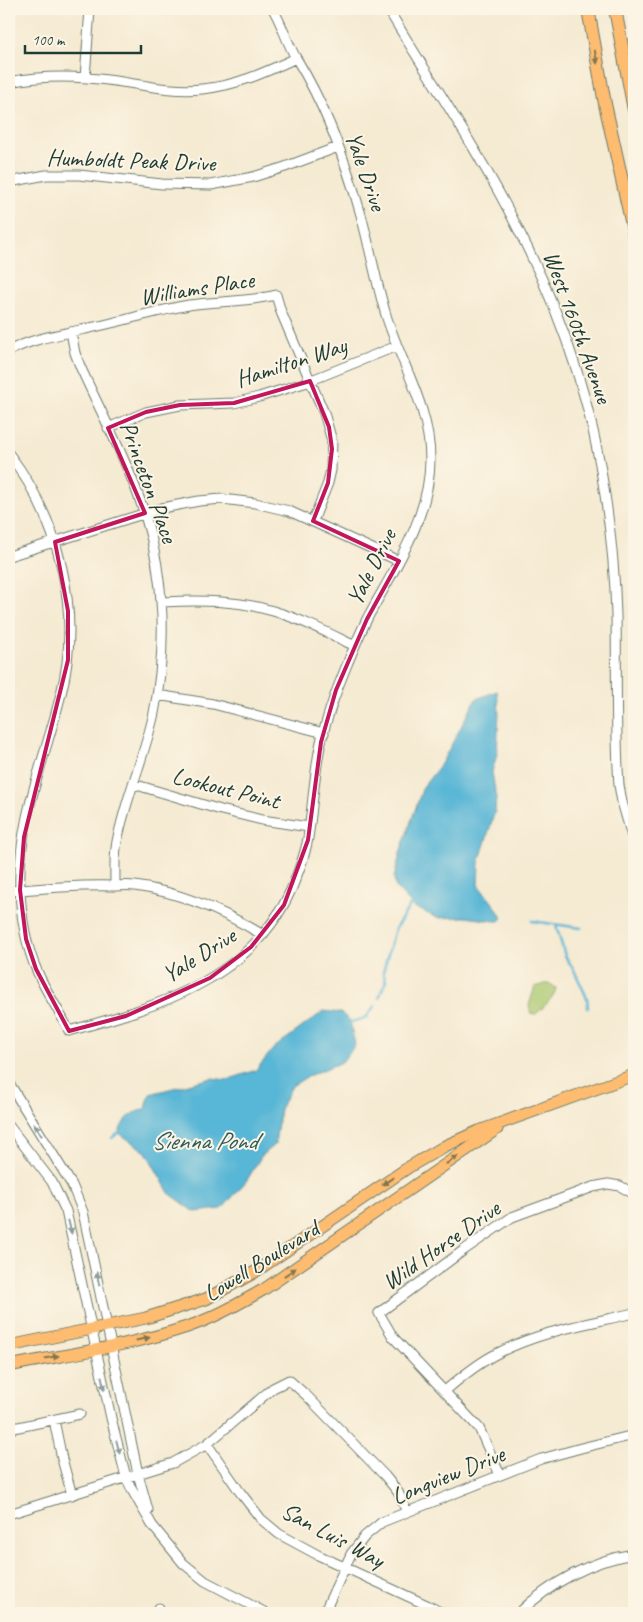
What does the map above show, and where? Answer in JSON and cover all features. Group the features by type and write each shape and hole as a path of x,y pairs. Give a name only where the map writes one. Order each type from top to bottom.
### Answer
{"highway":[{"path":"588,9 605,104 634,234"},
{"path":"616,9 634,110"}],"main road":[{"name":"Lowell Boulevard","path":"9,1346 165,1313 206,1298 255,1272 429,1154 471,1134 634,1075"},
{"name":"Lowell Boulevard","path":"9,1366 146,1338 188,1326 235,1306 263,1290 505,1123"}],"street":[{"path":"85,78 90,9"},
{"name":"Yale Drive","path":"20,890 26,939 36,970 69,1031 126,1016 174,997 210,978 252,947 284,905 300,868 308,840 317,765 336,690 355,646 399,561 421,509 430,459 423,409 385,311 360,213 338,147 314,91 273,9"},
{"name":"West 160th Avenue","path":"388,9 481,162 519,230 552,302 579,379 601,469 609,523 616,613 617,757 619,785 634,843"},
{"path":"9,82 27,78 85,78 174,90 202,89 261,75 296,58"},
{"name":"Humboldt Peak Drive","path":"9,182 58,175 162,184 211,185 253,177 338,147"},
{"name":"Williams Place","path":"9,351 38,339 189,305 259,299 276,295 281,312 329,427 332,449 331,470 314,521"},
{"name":"Princeton Place","path":"71,332 75,353 80,366 130,474 145,513 154,548 162,602 162,660 154,715 118,834 115,886"},
{"name":"Hamilton Way","path":"108,428 146,412 180,405 234,402 259,398 310,381 397,346"},
{"path":"9,454 23,473 43,511 55,542 62,568 68,611 69,636 68,660 61,697 30,804 21,856 20,890"},
{"path":"9,556 145,513 184,503 222,499 251,502 289,511 399,561"},
{"path":"162,602 211,601 256,607 301,621 355,646"},
{"path":"157,695 213,704 324,733"},
{"name":"Lookout Point","path":"133,784 221,810 309,828"},
{"path":"9,891 133,886 164,892 233,917 263,935"},
{"path":"9,1083 67,1176 77,1196 89,1235 138,1474 152,1525"},
{"path":"9,1126 52,1182 66,1211 91,1330 126,1477 152,1525 183,1563 205,1581 266,1613"},
{"name":"Wild Horse Drive","path":"500,1475 479,1428 393,1337 379,1313 512,1217 584,1190 608,1184 620,1186 634,1194"},
{"path":"445,1391 496,1353 515,1345 539,1336 634,1313"},
{"path":"9,1514 172,1463 207,1444 273,1388 289,1380 307,1396 384,1476 398,1492 407,1512"},
{"path":"9,1429 80,1414"},
{"path":"54,1420 72,1494"},
{"name":"Longview Drive","path":"324,1613 344,1567 356,1546 380,1523 547,1458 634,1435"},
{"name":"San Luis Way","path":"207,1444 261,1519 279,1534 302,1548 442,1613"},
{"path":"520,1613 545,1591 565,1579 592,1566 634,1554"}],"highlighted area":[{"path":"310,381 329,427 332,449 328,483 313,521 399,561 367,619 336,690 321,742 308,840 284,905 251,947 210,978 126,1016 69,1031 36,969 26,939 20,890 24,837 68,660 68,611 55,542 145,513 108,428 146,412 180,405 234,403"}],"green space":[{"path":"549,983 556,988 554,995 534,1015 531,1014 529,1005 535,987"}],"water":[{"path":"497,691 499,711 497,754 492,772 496,796 495,811 479,863 478,885 496,907 502,918 499,921 495,921 465,917 437,918 414,907 396,888 394,878 401,850 423,787 441,764 476,699"},
{"name":"Sienna Pond","path":"324,1011 341,1013 350,1021 355,1045 342,1062 308,1076 292,1086 280,1109 275,1144 262,1155 247,1180 222,1209 195,1212 169,1193 146,1152 119,1133 123,1123 133,1114 146,1108 150,1094 212,1078 227,1080 256,1070 274,1048"}],"waterway":[{"path":"379,998 386,981 383,972 395,929 411,904"},
{"path":"532,921 581,928"},
{"path":"556,925 565,956 587,998 588,1008"},
{"path":"351,1022 366,1018 375,1005"},
{"path":"112,1138 119,1133"}]}
